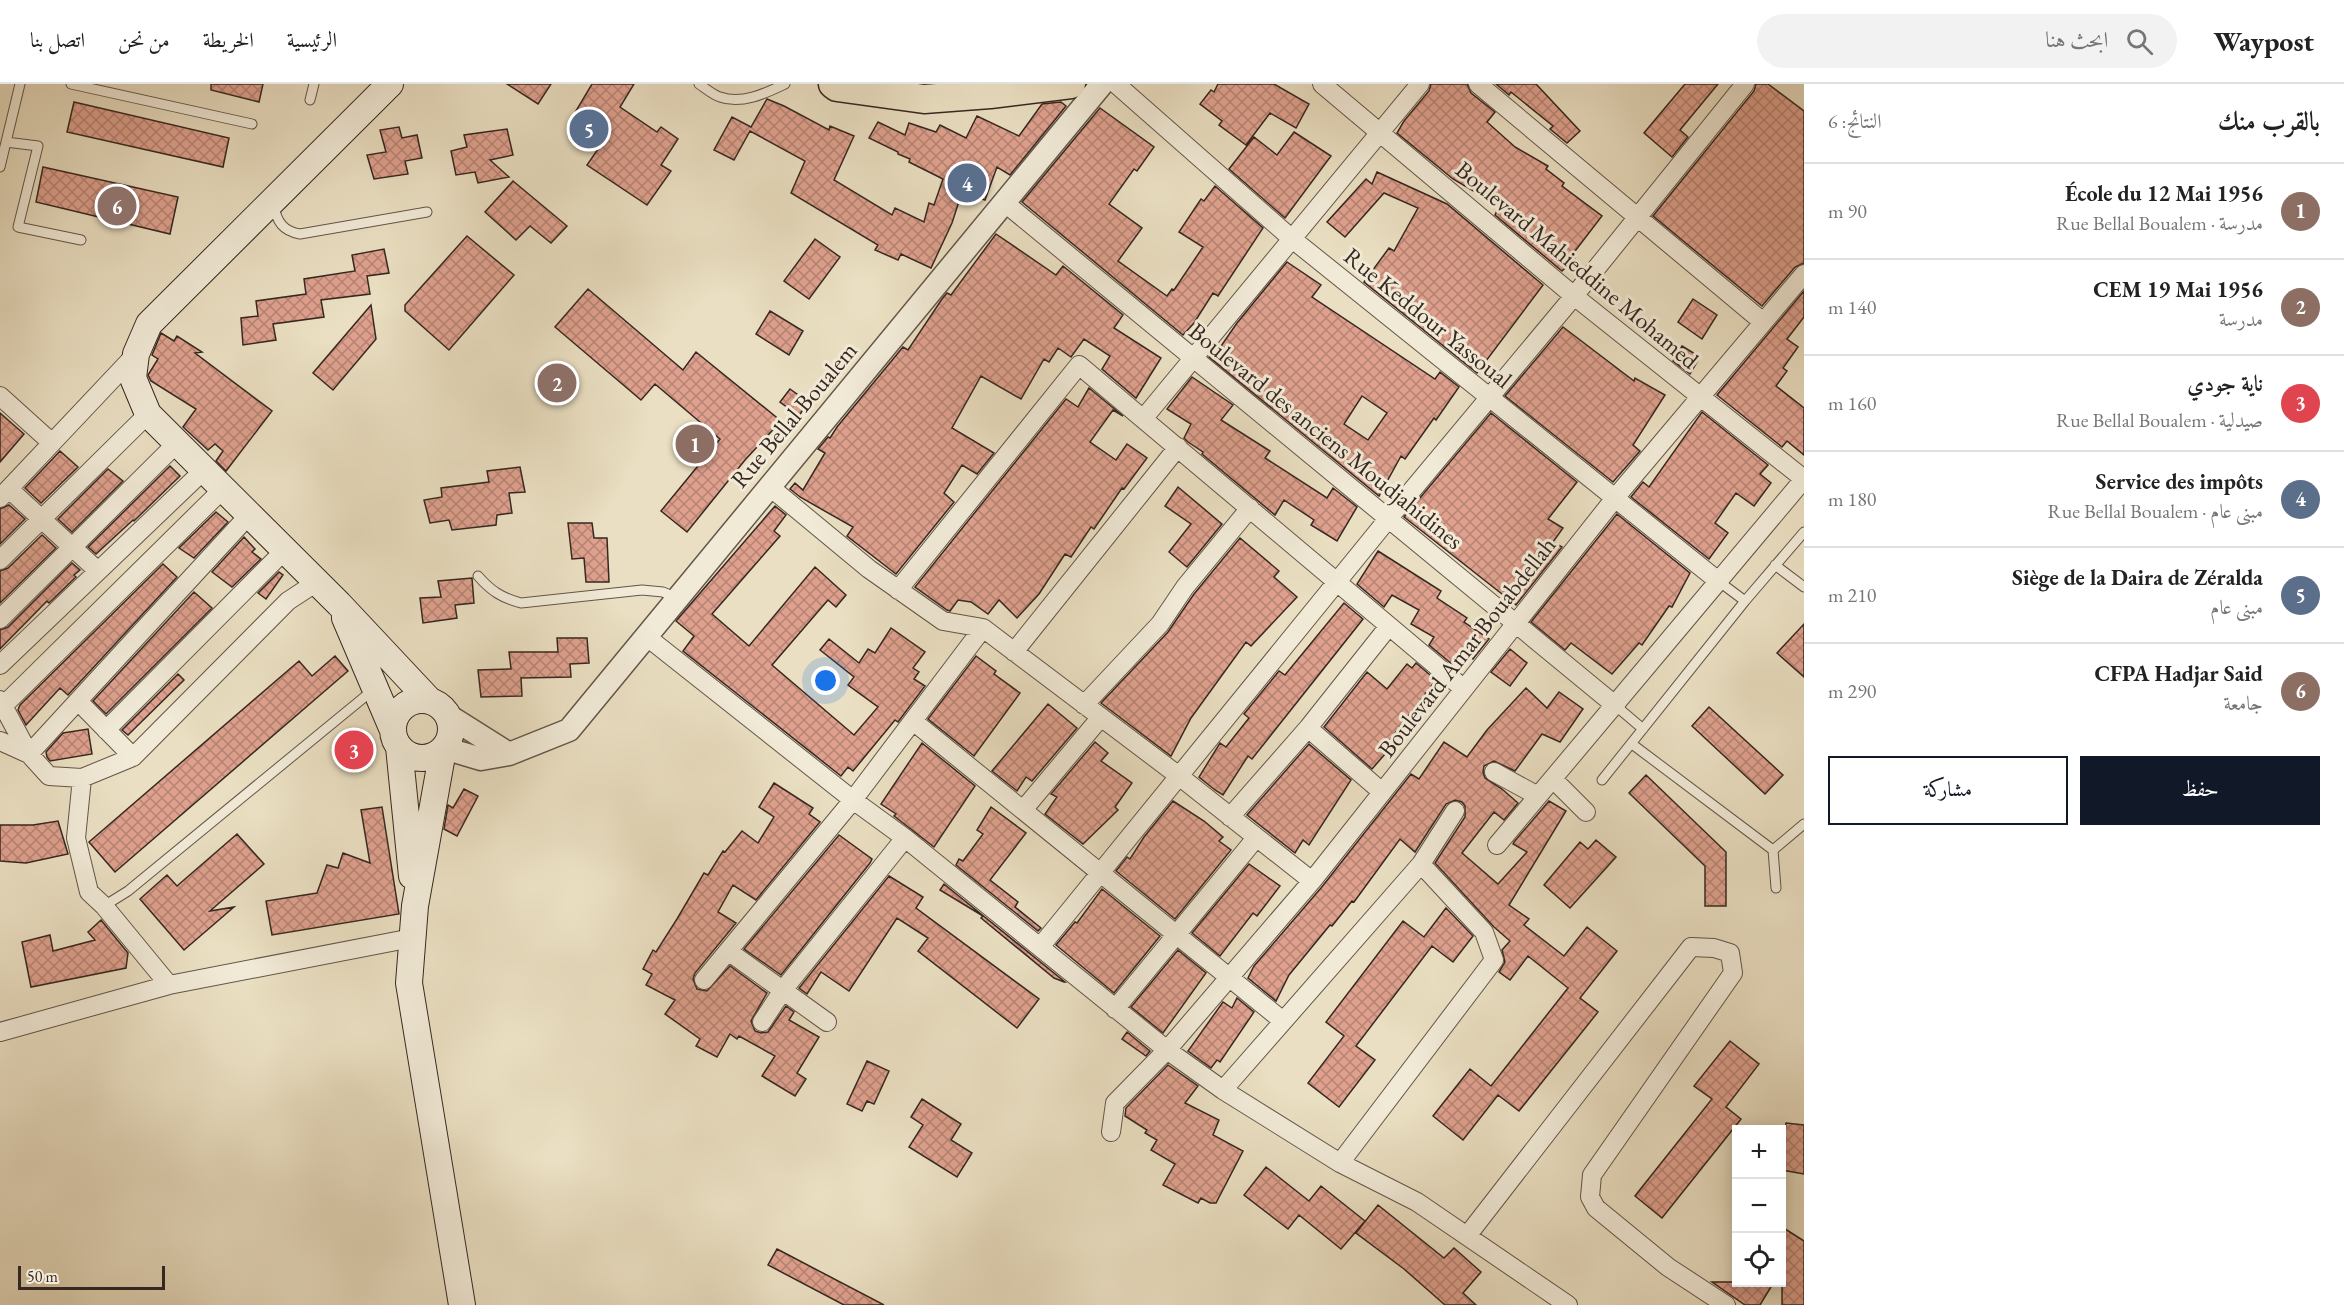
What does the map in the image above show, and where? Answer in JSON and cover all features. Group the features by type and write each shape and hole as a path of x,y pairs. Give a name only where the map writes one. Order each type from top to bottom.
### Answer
{"main road":[{"path":"390,84 149,324 136,354 133,378 148,414 339,604 439,708 451,734 444,749 415,906 409,983 462,1305"},
{"path":"833,84 837,87 924,99 1071,84"},
{"path":"339,604 374,689 406,754 416,758 426,758 444,749"},
{"path":"415,906 394,719 405,705 421,700 439,708"}],"street":[{"name":"Rue Bellal Boualem","path":"444,749 481,759 509,754 569,730 1102,84"},
{"name":"Rue Keddour Yassoual","path":"1116,84 1291,238 1717,580"},
{"name":"Boulevard Mahieddine Mohamed","path":"1322,84 1575,296 1804,479"},
{"path":"1143,419 1420,84"},
{"path":"1478,84 1763,322"},
{"path":"1040,947 1388,519 1575,296 1745,84"},
{"name":"Boulevard des anciens Moudjahidines","path":"1005,203 1616,706"},
{"name":"Boulevard Amar Bouabdellah","path":"1111,1132 1115,1103 1167,1050 1312,881 1615,498 1804,274"},
{"path":"98,571 71,549 42,519 5,493 136,354"},
{"path":"898,590 1079,365 1464,689"},
{"path":"3,405 52,443"},
{"path":"0,560 148,414"},
{"path":"0,620 177,443"},
{"path":"1014,652 1178,447"},
{"path":"0,665 204,470"},
{"path":"1497,845 1616,706 1717,580 1804,479"},
{"path":"770,487 868,569 943,621 982,628 1179,776 1312,881"},
{"path":"223,489 2,702 29,754 49,776 82,778 133,757 288,601 317,582"},
{"path":"1084,705 1160,624 1185,586 1250,508"},
{"path":"29,754 249,515"},
{"path":"106,730 285,550"},
{"path":"1230,817 1308,728 1389,626"},
{"path":"704,980 854,800 982,628"},
{"path":"646,637 905,838 1167,1050 1223,1090 1340,1163 1417,1202 1568,1305"},
{"path":"78,701 133,757"},
{"path":"439,708 509,754"},
{"path":"1023,810 1101,717"},
{"path":"913,721 1283,1022"},
{"path":"1308,728 1382,792"},
{"path":"0,741 29,754"},
{"path":"1494,772 1538,796"},
{"path":"82,778 76,838 89,892 104,906 169,985"},
{"path":"1553,779 1586,812"},
{"path":"1223,1090 1421,864 1455,811"},
{"path":"762,1022 783,990 905,838"},
{"path":"1115,1009 1256,838"},
{"path":"1340,1163 1494,960 1484,932 1421,864"},
{"path":"0,1032 169,985 412,938"},
{"path":"1467,1236 1691,947 1714,948 1730,953 1733,974 1592,1174 1590,1197 1596,1208 1668,1267 1726,1305"},
{"path":"729,951 827,1022"}],"lane":[{"path":"0,167 20,84"},
{"path":"71,84 252,124"},
{"path":"309,100 314,84"},
{"path":"699,84 719,97 734,99 759,96 785,84"},
{"path":"6,142 38,146 18,227 81,240"},
{"path":"273,201 277,219 290,232 300,234 428,212"},
{"path":"1602,780 1745,601 1804,532"},
{"path":"1775,566 1804,587"},
{"path":"478,576 497,595 521,603 642,590 663,592 678,599"},
{"path":"1717,580 1745,601"},
{"path":"104,906 128,891 374,689"},
{"path":"1616,706 1643,729"},
{"path":"1632,744 1773,850 1776,888"},
{"path":"1773,850 1804,824"}],"building":[{"path":"211,84 263,84 259,102 211,90"},
{"path":"507,84 551,84 538,104"},
{"path":"592,84 634,84 620,107 657,132 661,127 678,139 661,165 671,171 647,205 587,165 607,136 573,116"},
{"path":"1218,84 1274,84 1309,104 1296,128 1270,113 1246,145 1219,125 1222,121 1200,104 1211,90 1214,92"},
{"path":"1431,84 1467,84 1471,93 1495,112 1487,122 1515,147 1548,166 1546,169 1564,183 1562,186 1602,216 1572,255 1575,258 1562,271 1495,215 1499,206 1453,179 1397,133 1429,91"},
{"path":"1496,84 1536,84 1580,131 1567,143 1550,129 1553,126 1511,92 1509,95"},
{"path":"1685,84 1718,84 1680,130 1688,137 1672,157 1644,133"},
{"path":"1756,84 1768,84 1804,111 1804,263 1795,267 1762,306 1653,216 1754,91"},
{"path":"767,99 829,130 830,126 854,136 834,180 892,215 895,208 924,222 929,203 934,205 943,179 909,162 910,159 898,152 869,138 878,122 905,135 909,123 936,132 940,125 966,138 977,116 1019,136 1042,104 1061,102 1066,106 1010,175 997,167 985,200 962,192 952,223 931,268 901,254 898,260 875,250 878,245 791,193 805,161 750,131 734,160 714,150 732,117 751,127"},
{"path":"74,102 229,138 223,167 67,132"},
{"path":"1100,108 1154,147 1137,171 1134,169 1109,204 1142,228 1118,261 1167,296 1172,289 1174,290 1203,247 1179,232 1201,199 1204,201 1215,186 1263,228 1218,296 1213,293 1194,323 1183,335 1022,202"},
{"path":"399,127 402,138 417,135 422,158 405,161 408,174 374,179 367,155 386,152 380,130"},
{"path":"507,129 513,155 490,160 509,177 478,183 475,172 456,175 451,151 467,147 464,135"},
{"path":"1294,132 1331,156 1285,218 1229,169 1254,137 1277,155"},
{"path":"43,167 178,197 170,234 36,202"},
{"path":"1377,172 1447,204 1543,285 1477,373 1364,282 1389,248 1394,251 1418,208 1384,193 1345,237 1327,222 1366,179 1372,184"},
{"path":"513,181 567,226 551,243 530,226 516,240 485,212"},
{"path":"996,234 1056,275 1063,266 1123,315 1114,328 1161,358 1136,398 1102,369 1110,356 1084,339 1071,357 1058,348 1049,362 1044,359 1021,399 981,376 952,428 994,453 977,474 962,465 944,493 954,502 896,574 847,536 853,527 790,489 795,483 803,490 825,453 818,449 828,437 830,438 903,347 908,350 942,299 947,293 951,295"},
{"path":"467,236 514,275 449,350 405,311 405,305"},
{"path":"815,239 840,257 809,299 784,281"},
{"path":"384,249 389,273 367,276 370,294 321,300 324,317 273,324 276,340 243,345 241,318 258,316 256,301 306,294 304,279 355,271 352,255"},
{"path":"1287,262 1321,285 1312,297 1435,379 1440,372 1459,387 1405,459 1401,456 1379,496 1209,357 1214,350 1217,352 1237,323","holes":["1362,396 1387,413 1368,440 1344,424"]},
{"path":"588,289 683,370 696,352 781,421 745,460 687,532 661,511 720,439 655,384 641,400 555,327"},
{"path":"1804,291 1804,317 1787,339 1798,347 1783,368 1787,371 1776,386 1804,408 1804,455 1787,441 1782,447 1717,395"},
{"path":"1693,299 1717,315 1702,339 1678,322"},
{"path":"371,305 376,339 333,390 313,373"},
{"path":"770,311 803,331 789,355 756,334"},
{"path":"1563,327 1634,381 1635,378 1665,395 1633,445 1640,451 1613,482 1505,396"},
{"path":"161,333 174,341 177,336 202,352 195,353 272,411 226,471 216,461 223,451 215,444 208,450 183,427 196,409 151,381 148,375 158,359 152,355"},
{"path":"1682,346 1700,357 1690,374 1673,361"},
{"path":"1192,377 1233,405 1221,420 1270,451 1265,458 1327,498 1333,488 1357,507 1337,541 1311,525 1314,520 1284,500 1275,515 1184,438 1191,424 1167,409"},
{"path":"1089,388 1123,416 1113,410 1090,442 1116,460 1127,444 1147,458 1124,489 1122,488 1094,529 1091,527 1071,557 1065,554 1039,594 1017,618 999,600 988,614 971,602 958,600 950,611 915,587 1066,399 1078,407"},
{"path":"790,389 808,402 799,416 780,402"},
{"path":"1702,412 1768,465 1760,474 1771,483 1754,506 1736,493 1715,523 1728,533 1709,559 1631,497 1643,482 1649,487"},
{"path":"0,413 24,434 0,462"},
{"path":"1491,413 1577,482 1548,519 1563,528 1553,542 1562,547 1516,605 1404,517"},
{"path":"60,451 78,467 41,503 25,488"},
{"path":"170,466 180,476 96,554 88,547"},
{"path":"520,467 525,492 509,493 512,513 497,515 496,525 452,530 449,520 430,523 424,500 442,497 441,488 489,482 487,471"},
{"path":"108,469 123,481 72,532 58,519"},
{"path":"1178,487 1222,524 1187,567 1169,552 1191,524 1165,506"},
{"path":"9,505 25,519 0,544 0,509"},
{"path":"775,506 786,515 774,531 780,536 712,614 749,646 815,567 846,595 836,607 828,600 772,665 854,735 878,707 848,685 854,677 820,650 829,639 859,663 868,649 875,653 891,628 925,652 913,668 919,672 914,679 925,686 898,722 895,720 853,771 848,767 841,776 683,651 694,636 676,621"},
{"path":"216,512 228,522 194,558 179,548"},
{"path":"1617,514 1690,573 1672,607 1669,606 1642,645 1639,643 1612,674 1571,643 1565,650 1531,622"},
{"path":"568,523 592,523 594,538 607,538 609,582 586,582 584,558 572,559"},
{"path":"42,535 56,548 0,603 0,571 8,568"},
{"path":"244,537 255,549 252,552 261,559 232,587 212,572"},
{"path":"1240,538 1279,571 1274,577 1297,597 1251,646 1246,642 1191,718 1171,756 1101,703 1168,632 1194,594"},
{"path":"1378,551 1441,591 1437,598 1467,618 1464,622 1489,639 1473,659 1463,651 1453,665 1429,645 1434,637 1411,624 1419,610 1392,595 1384,607 1357,584"},
{"path":"72,563 80,570 74,575 76,577 49,603 47,601 0,649 0,630 8,627"},
{"path":"163,564 177,577 68,695 60,688 26,725 18,710 20,705"},
{"path":"279,572 283,575 266,599 258,593"},
{"path":"472,578 474,603 455,605 457,618 423,623 420,598 441,597 438,581"},
{"path":"194,592 212,608 106,714 93,701"},
{"path":"1344,603 1363,619 1252,759 1248,756 1223,795 1215,790 1199,777 1220,743 1226,747 1249,718 1244,714 1279,671 1285,675"},
{"path":"1804,624 1804,677 1777,653"},
{"path":"557,638 587,638 589,663 570,664 571,677 521,678 522,696 481,697 478,670 511,669 509,652 558,652"},
{"path":"1510,649 1527,663 1510,686 1491,672"},
{"path":"335,656 348,671 115,872 89,842 299,661 312,676"},
{"path":"976,656 996,671 994,674 1020,693 974,756 928,719"},
{"path":"1416,663 1436,680 1388,742 1392,746 1372,769 1324,727 1367,672 1387,689 1407,664 1412,668"},
{"path":"178,674 184,680 128,735 122,730"},
{"path":"1526,688 1547,708 1559,692 1583,709 1560,742 1542,734 1515,771 1494,761 1484,766 1485,778 1518,803 1504,820 1494,812 1462,853 1498,884 1527,852 1513,844 1514,842 1549,801 1566,811 1509,905 1529,919 1524,925 1564,956 1587,927 1617,951 1580,998 1598,1012 1519,1111 1498,1095 1463,1140 1433,1116 1470,1069 1491,1086 1568,988 1528,956 1510,980 1499,972 1505,962 1502,950 1510,941 1494,927 1435,863 1465,817 1465,806 1462,802 1455,800 1446,804 1415,852 1400,839 1354,902 1352,901 1332,926 1330,925 1289,975 1276,1001 1248,978 1254,966 1321,888 1411,774 1419,779 1444,742 1467,757 1487,730"},
{"path":"1048,704 1077,728 1032,781 1026,777 1017,791 992,771"},
{"path":"1709,707 1783,775 1765,794 1692,726"},
{"path":"88,729 92,754 50,761 46,752 63,733"},
{"path":"1095,742 1108,753 1101,761 1132,783 1115,807 1118,810 1083,844 1045,814 1057,797 1051,794"},
{"path":"922,743 975,786 934,847 881,804"},
{"path":"1309,744 1351,780 1309,845 1303,840 1295,853 1247,815"},
{"path":"1646,775 1726,852 1726,906 1705,906 1705,866 1629,793"},
{"path":"774,783 813,808 809,814 820,822 756,900 733,885 718,912 736,923 695,973 693,979 697,989 707,991 730,966 767,993 751,1021 755,1031 768,1032 786,1006 794,1012 789,1020 819,1037 797,1073 806,1079 795,1096 762,1076 775,1056 739,1036 737,1039 730,1034 717,1057 696,1046 700,1039 665,1014 675,1000 646,985 652,974 643,969 653,950 656,952 677,919 704,873 708,875 723,851 725,852 742,831 758,843 774,817 759,807"},
{"path":"464,789 478,796 457,836 444,829 448,805 453,808"},
{"path":"1173,801 1204,821 1223,837 1219,841 1231,850 1175,919 1116,871 1127,857 1130,859 1144,837"},
{"path":"382,807 399,914 272,935 266,901 317,893 327,865 338,868 343,853 370,863 361,810"},
{"path":"991,807 1026,833 990,880 1018,902 1015,907 1041,928 1038,931 956,865 959,859 963,861 983,834 977,830"},
{"path":"58,821 68,854 26,863 0,861 0,825 33,825"},
{"path":"237,834 264,864 210,911 234,907 184,950 140,899 167,875 177,886"},
{"path":"839,835 872,859 781,975 744,949"},
{"path":"1596,840 1616,857 1570,908 1544,885 1580,842 1588,849"},
{"path":"1249,864 1280,886 1257,916 1253,913 1220,956 1192,933"},
{"path":"889,876 923,897 916,908 1039,999 1017,1028 918,951 928,938 897,918 849,991 821,972 807,994 799,988"},
{"path":"944,884 1065,982 1054,978 981,918 983,916 940,890"},
{"path":"1102,889 1160,936 1114,993 1056,945 1075,922 1077,923"},
{"path":"1446,908 1473,936 1453,962 1432,946 1356,1046 1375,1060 1339,1107 1308,1083 1344,1036 1326,1022 1403,921 1424,937"},
{"path":"101,920 128,953 126,968 31,987 22,942 50,935 53,951 95,940 88,932"},
{"path":"1178,950 1206,973 1163,1033 1131,1007"},
{"path":"1237,998 1254,1012 1220,1062 1217,1060 1211,1068 1188,1051 1223,1002 1232,1008"},
{"path":"1127,1032 1150,1051 1146,1056 1122,1039"},
{"path":"1730,1041 1759,1064 1726,1107 1741,1119 1736,1125 1732,1125 1732,1130 1662,1218 1635,1196 1712,1099 1694,1086"},
{"path":"867,1061 889,1071 874,1104 867,1101 862,1111 847,1104"},
{"path":"1168,1065 1198,1086 1185,1103 1219,1120 1213,1135 1243,1151 1216,1203 1210,1203 1201,1198 1198,1203 1163,1185 1175,1164 1151,1150 1157,1140 1145,1133 1147,1130 1125,1116 1126,1108"},
{"path":"922,1099 961,1124 951,1140 972,1153 957,1177 909,1147 923,1125 911,1117"},
{"path":"1786,1123 1804,1125 1804,1174 1786,1171"},
{"path":"1266,1167 1309,1201 1321,1186 1365,1221 1341,1249 1299,1215 1288,1229 1244,1195"},
{"path":"1378,1205 1444,1258 1454,1248 1481,1272 1463,1293 1476,1305 1445,1305 1404,1269 1356,1233"},
{"path":"1786,1230 1804,1241 1804,1305 1782,1305 1782,1287 1786,1287"},
{"path":"777,1249 884,1305 844,1305 768,1265"},
{"path":"1712,1282 1732,1282 1732,1287 1771,1287 1760,1305 1745,1305"}],"place":[{"name":"Siège de la Daira de Zéralda","path":"589,129"},
{"name":"Service des impôts","path":"967,183"},
{"name":"CFPA Hadjar Said","path":"117,206"},
{"name":"CEM 19 Mai 1956","path":"557,383"},
{"name":"École du 12 Mai 1956","path":"695,444"},
{"name":"ناية جودي","path":"354,750"}]}
